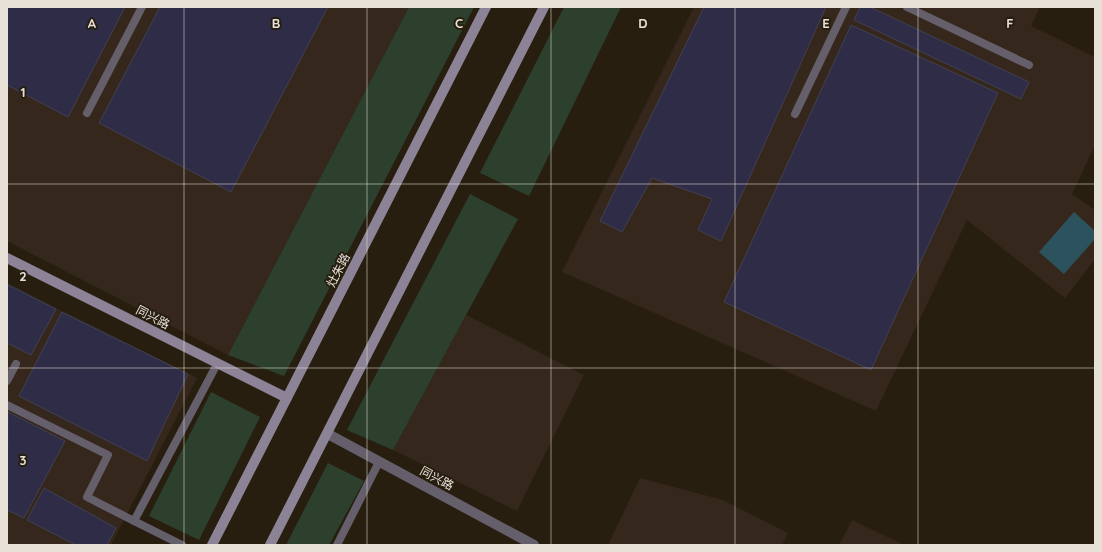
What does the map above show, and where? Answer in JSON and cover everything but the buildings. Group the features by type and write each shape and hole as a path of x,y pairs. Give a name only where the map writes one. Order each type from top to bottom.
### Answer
{"main road":[{"name":"灶朱路","path":"212,545 486,7"},
{"path":"270,545 328,434 544,7"},
{"name":"同兴路","path":"7,258 287,398"}],"street":[{"name":"同兴路","path":"328,434 534,545"}],"lane":[{"path":"87,113 142,7"},
{"path":"795,114 846,7"},
{"path":"907,7 1029,65"},
{"path":"7,381 16,364"},
{"path":"134,521 217,364"},
{"path":"7,405 108,455 87,497 182,545"},
{"path":"337,545 379,462"}],"shaded area":[{"path":"7,7 409,7 228,355 7,241"},
{"path":"694,7 1040,7 1031,26 1095,57 1095,145 1072,194 1095,210 1095,259 1065,298 967,220 876,411 562,272"},
{"path":"7,284 197,378 111,545 7,545"},
{"path":"466,315 584,375 517,511 393,450"},
{"path":"640,478 723,500 788,533 782,545 608,545"},
{"path":"852,520 904,545 839,545"}],"green space":[{"path":"409,7 474,7 284,376 228,355"},
{"path":"564,7 621,7 529,196 480,173"},
{"path":"470,194 518,219 393,450 347,430"},
{"path":"211,392 260,417 199,540 149,516"},
{"path":"328,463 364,481 329,545 286,545"}],"water":[{"path":"1074,212 1095,231 1095,239 1064,274 1039,252"}]}
